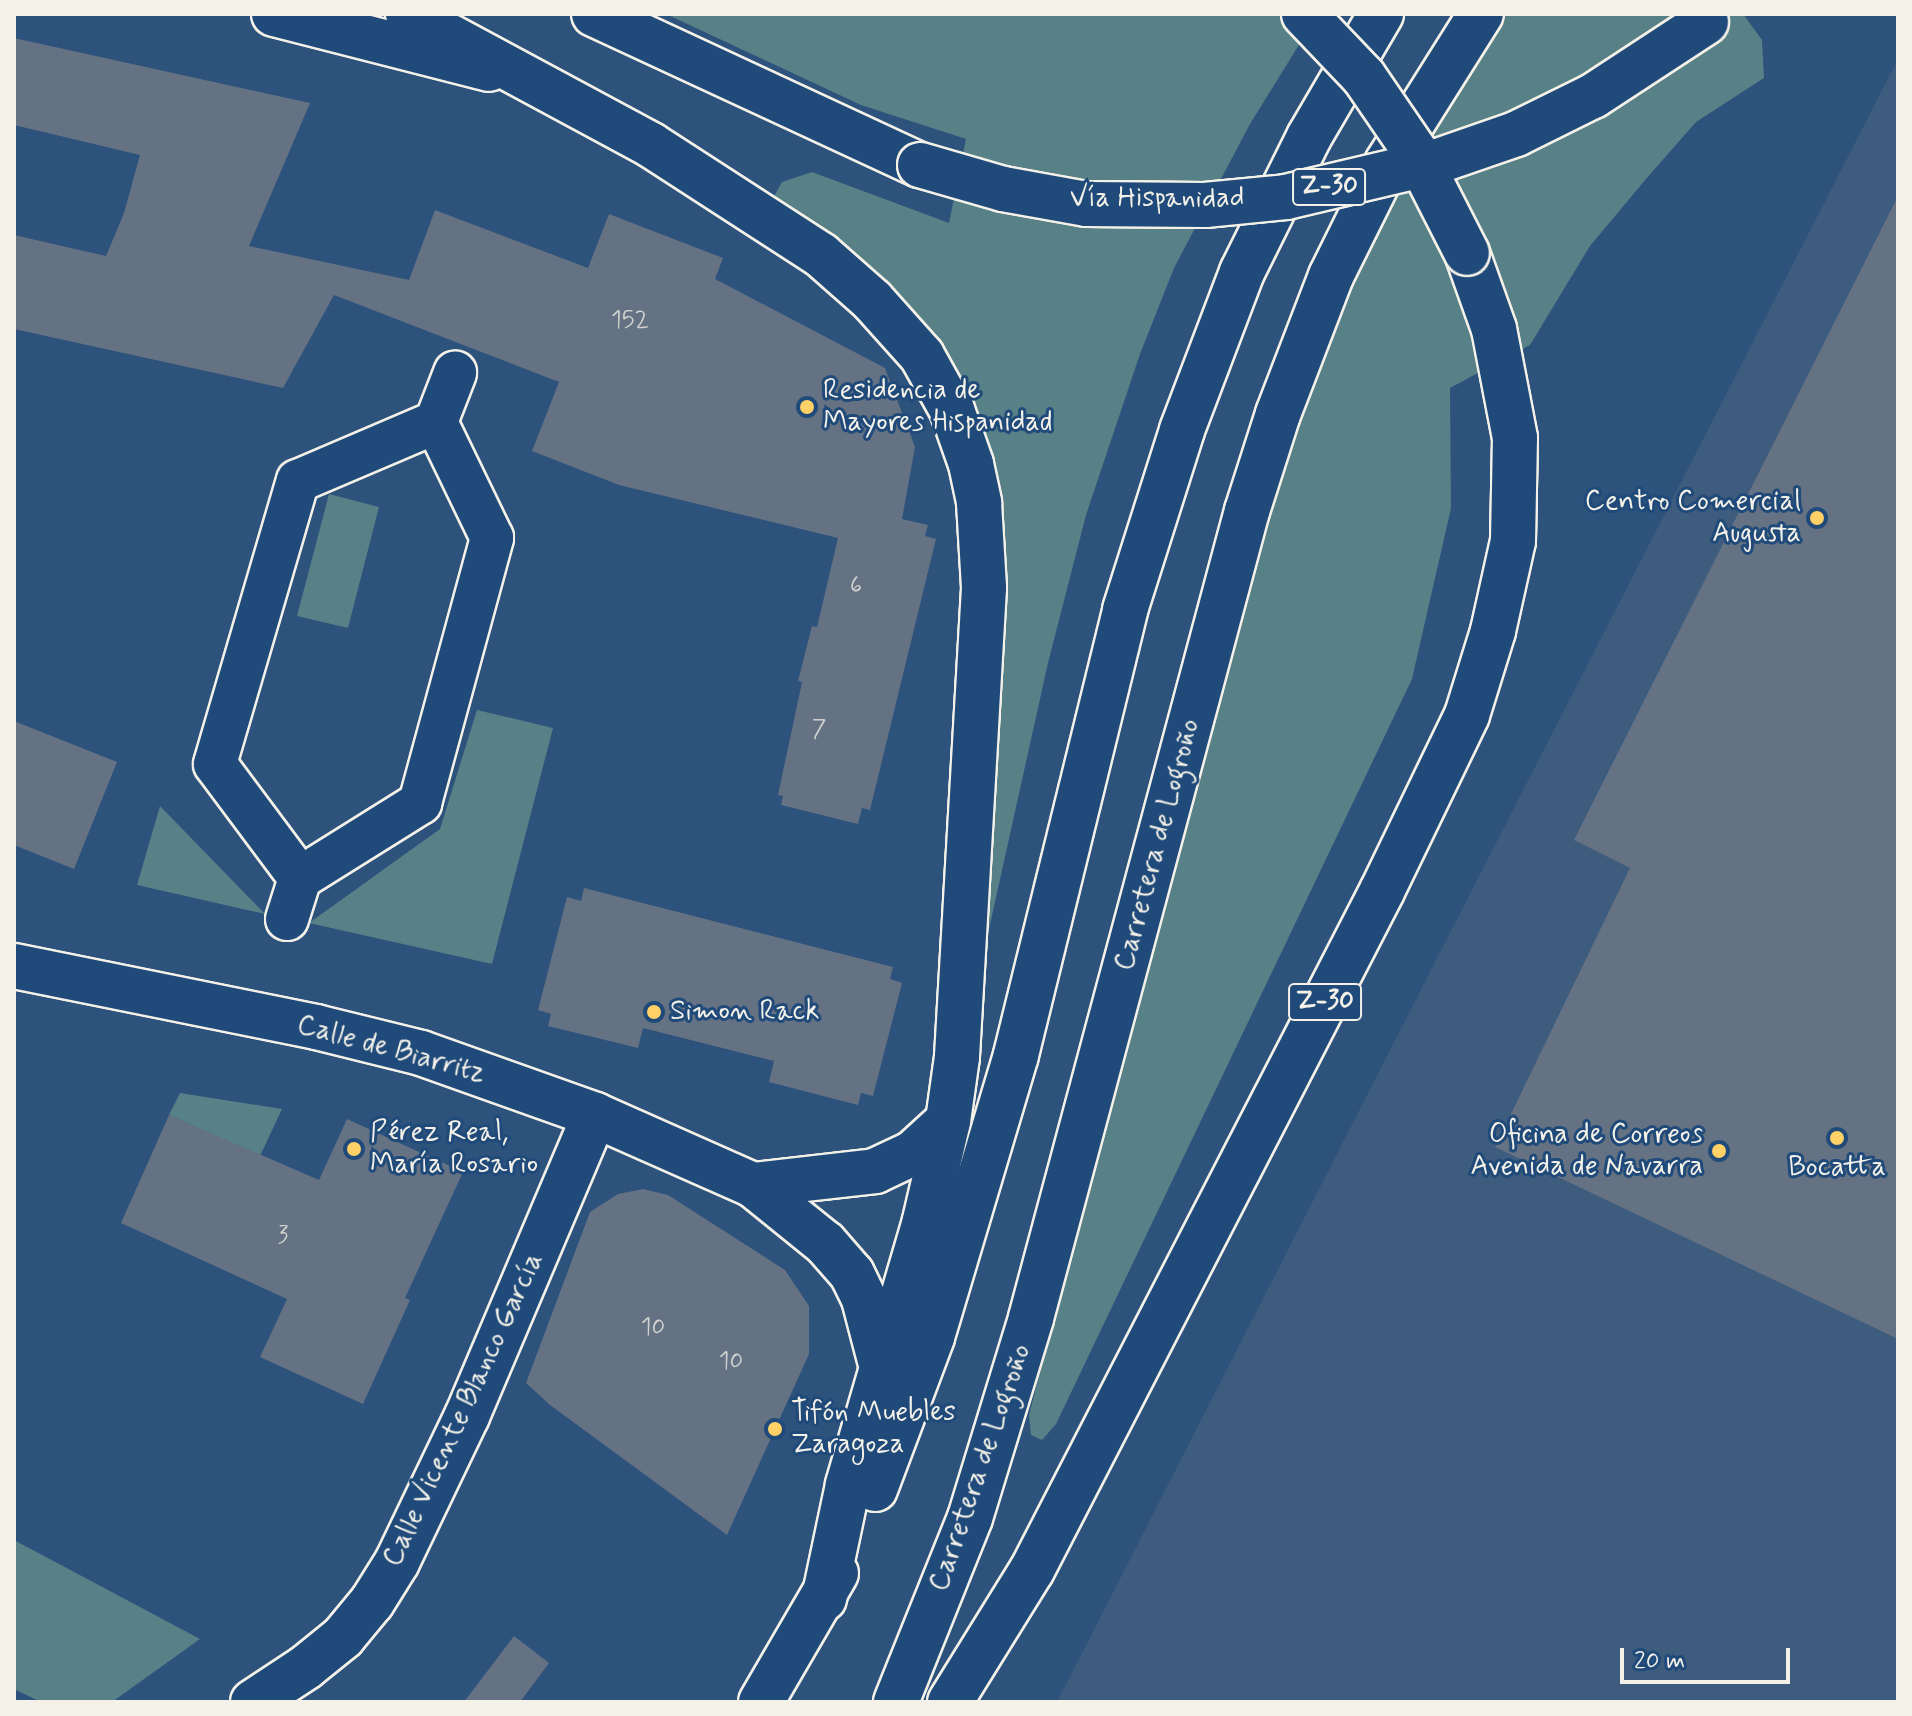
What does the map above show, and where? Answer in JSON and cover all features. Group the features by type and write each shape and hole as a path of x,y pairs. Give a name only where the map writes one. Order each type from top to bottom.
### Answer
{"main road":[{"path":"274,14 439,54 538,84"},
{"path":"408,14 651,145 821,255 872,300 922,356 952,410 971,464 979,503 984,588 957,1057 948,1121 925,1221 848,1485 824,1599"},
{"name":"Vía Hispanidad","path":"594,14 920,165 1003,189 1086,204 1205,205 1286,197 1438,161 1516,134 1593,96 1710,18"},
{"name":"Z-30","path":"950,1702 1032,1570 1382,891 1467,715 1493,631 1513,541 1515,438 1494,329 1467,253 1416,153 1364,77 1304,14"},
{"path":"761,1702 824,1599 871,1498 932,1337 1016,1055 1125,610 1182,430 1242,272 1309,137 1381,14"},
{"name":"Carretera de Logroño","path":"896,1702 970,1518 1026,1333 1247,511 1278,414 1331,276 1387,163 1481,14"},
{"name":"Calle de Biarritz","path":"14,966 316,1027 421,1053 595,1115 753,1185 825,1243 852,1274 864,1299 883,1372"},
{"name":"Calle Vicente Blanco García","path":"253,1702 306,1667 343,1637 372,1602 397,1562 467,1416 595,1115"},
{"path":"753,1185 875,1171 913,1153 948,1121"}],"street":[{"path":"300,878 215,764 298,481 436,422 455,373"},
{"path":"287,919 300,878 420,803 468,684 492,538 436,422"}],"shaded area":[{"name":"Centro Comercial Augusta","path":"1898,59 1898,1702 1057,1702 1435,962"}],"green space":[{"path":"666,14 1318,14 1250,124 1174,268 1140,354 1086,515 1048,663 989,929 970,924 967,428 772,200 782,182 812,172 949,223 966,139 861,105"},
{"path":"1502,14 1743,14 1762,40 1764,78 1696,122 1646,179 1590,246 1530,345 1450,388 1451,508 1412,679 1056,1424 1042,1440 1031,1435 1029,1415 1249,556 1330,314 1416,153"},
{"path":"329,494 379,507 348,628 297,616"},
{"path":"477,710 553,728 492,964 309,923 440,829"},
{"path":"160,806 265,914 137,885"},
{"path":"180,1093 282,1109 260,1156 169,1115"},
{"path":"14,1540 200,1639 112,1702 41,1702 14,1689"}],"building":[{"path":"14,38 310,103 249,246 409,280 435,210 588,268 609,214 723,258 715,279 885,368 915,447 902,519 928,525 925,536 936,539 870,810 862,808 858,824 781,805 783,796 778,795 802,682 798,681 812,626 817,627 838,538 619,485 532,451 559,382 334,295 283,388 14,329 14,235 106,256 124,213 140,155 14,125"},
{"name":"Centro Comercial Augusta","path":"1898,196 1898,1339 1495,1147 1630,868 1574,840"},
{"path":"14,721 117,762 74,869 14,845"},
{"path":"584,888 893,967 890,979 902,983 873,1096 861,1093 858,1105 769,1082 774,1061 643,1028 638,1048 548,1026 551,1014 538,1010 567,897 581,901"},
{"path":"169,1115 319,1180 347,1119 463,1172 405,1298 410,1300 363,1404 260,1357 287,1299 121,1223"},
{"path":"643,1189 668,1195 785,1270 809,1306 809,1354 727,1535 550,1405 526,1383 590,1212 618,1194"},
{"path":"514,1636 549,1663 520,1702 464,1702"}],"place":[{"name":"Residencia de Mayores Hispanidad","path":"807,407"},
{"name":"Centro Comercial Augusta","path":"1817,518"},
{"name":"Simon Rack","path":"654,1012"},
{"name":"Bocatta","path":"1837,1138"},
{"name":"Pérez Real, María Rosario","path":"354,1149"},
{"name":"Oficina de Correos Avenida de Navarra","path":"1719,1151"},
{"name":"Tifón Muebles Zaragoza","path":"775,1429"}]}
